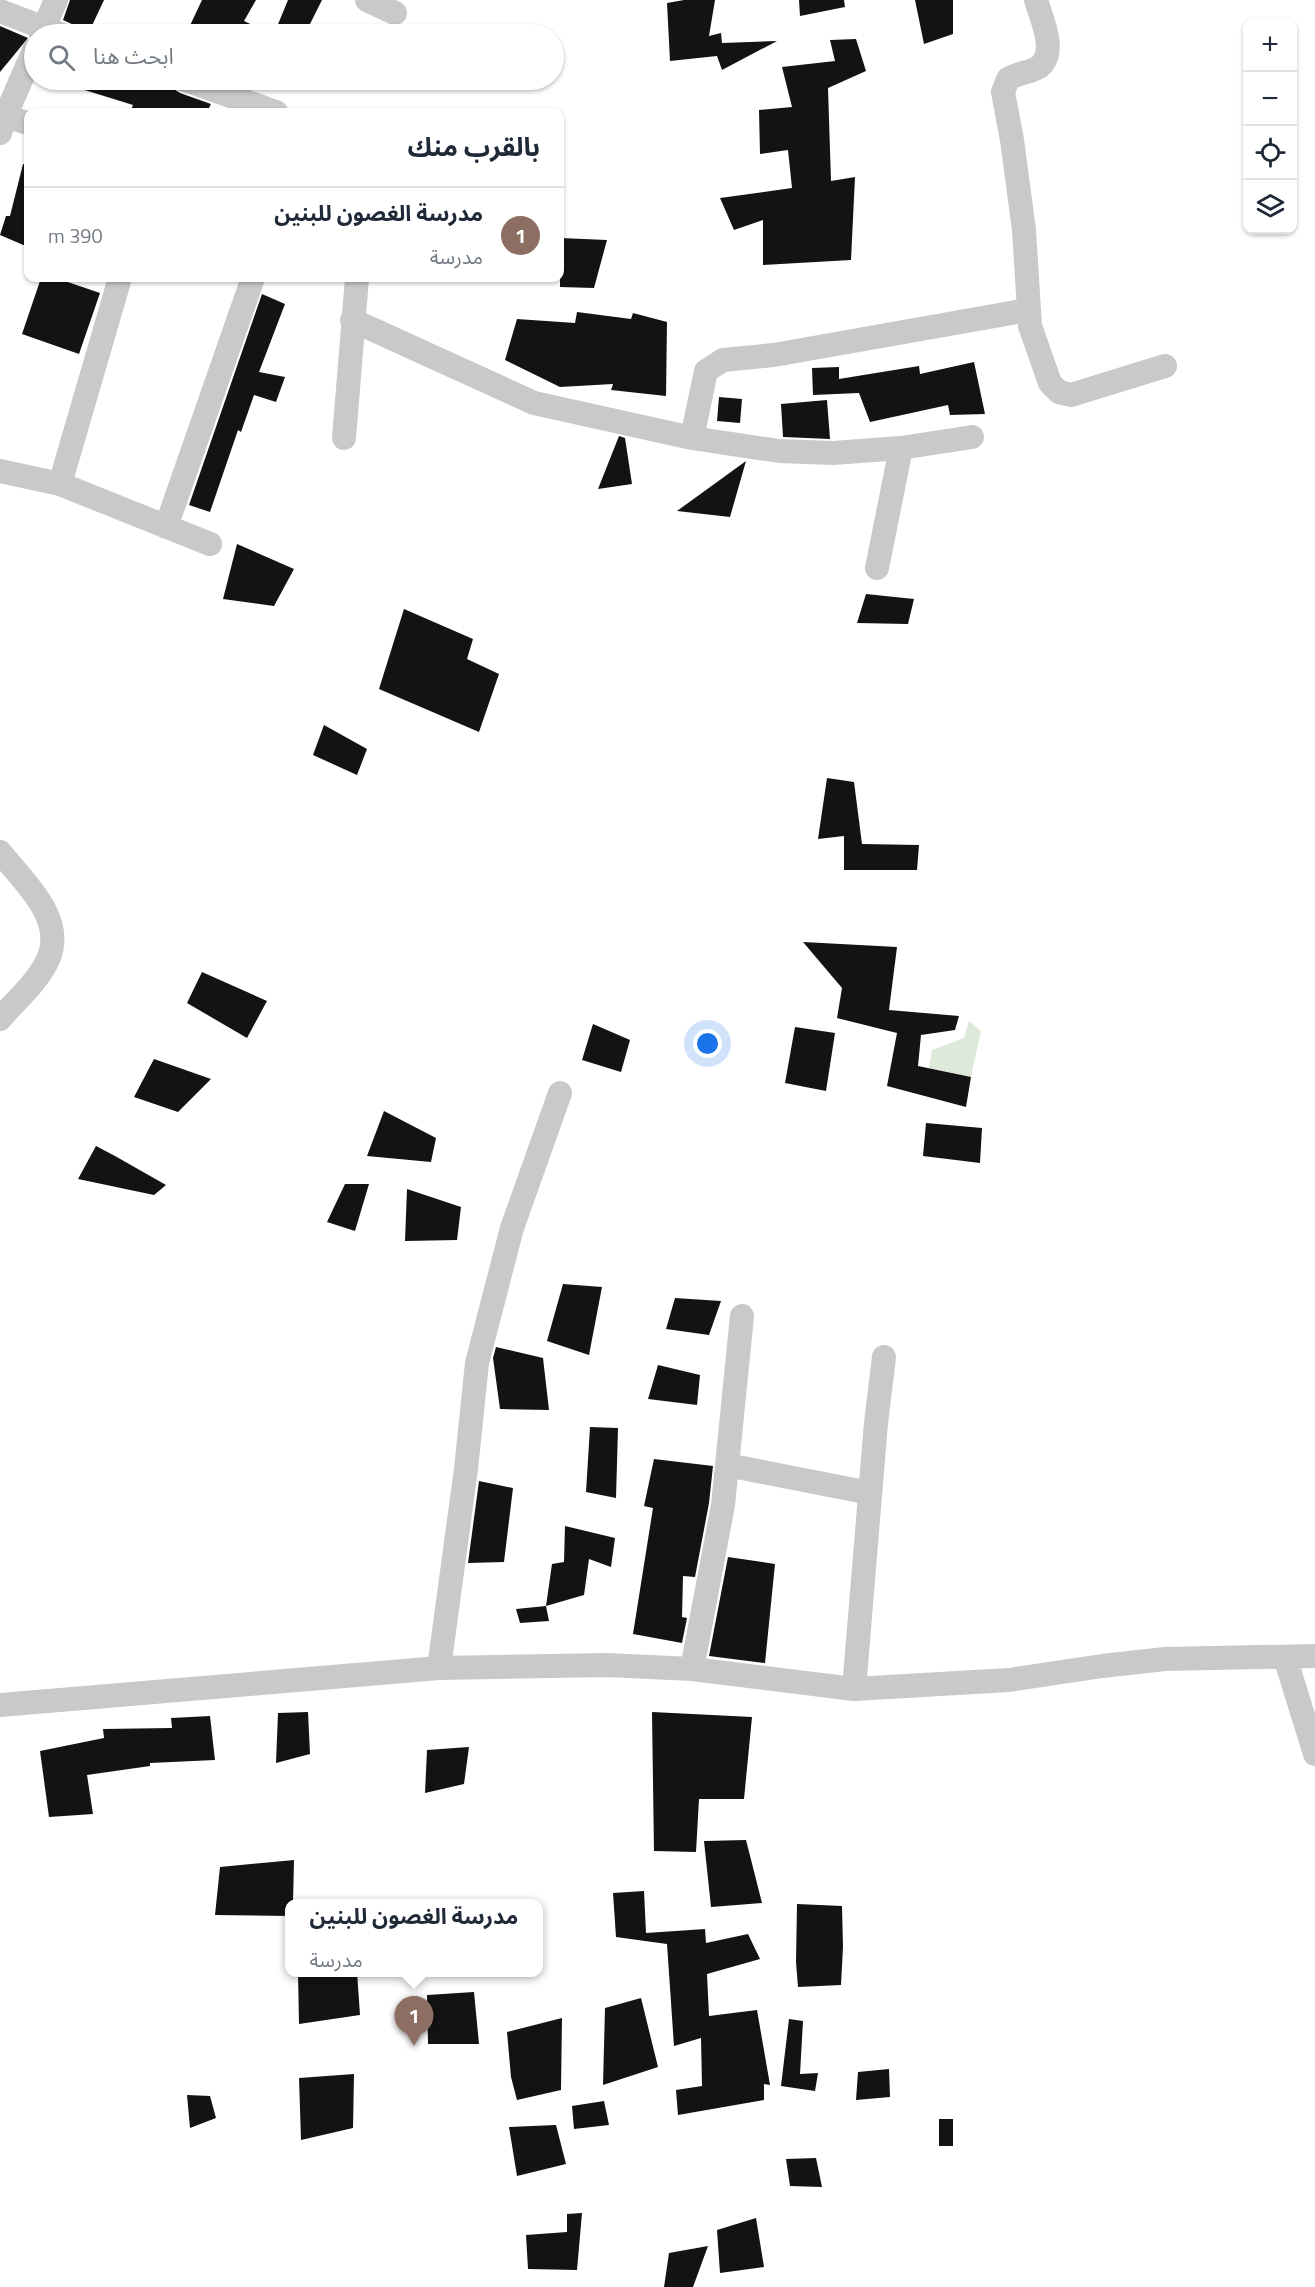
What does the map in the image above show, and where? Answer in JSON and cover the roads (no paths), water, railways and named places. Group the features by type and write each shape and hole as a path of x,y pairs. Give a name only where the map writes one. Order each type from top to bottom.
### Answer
{"street":[{"path":"49,24 56,0"},
{"path":"367,0 395,13"},
{"path":"1036,0 1047,39 1047,54 1038,67 1008,79 1003,92 1017,172 1024,230 1030,327 1050,383 1059,392 1071,395 1165,366"},
{"path":"0,11 24,25"},
{"path":"24,79 2,122 24,123"},
{"path":"213,90 264,108"},
{"path":"60,484 119,282"},
{"path":"166,527 252,282"},
{"path":"344,438 357,282"},
{"path":"692,438 706,371 723,360 774,355 1028,310"},
{"path":"352,320 534,403 692,438 779,451 833,453 901,448 972,438"},
{"path":"877,568 901,448"},
{"path":"0,471 60,484 210,544"},
{"path":"0,852 49,916 53,936 50,956 39,974 0,1019"},
{"path":"440,1668 466,1469 477,1363 512,1228 560,1093"},
{"path":"693,1669 723,1505 742,1316"},
{"path":"854,1689 884,1357"},
{"path":"727,1465 870,1492"},
{"path":"0,1705 440,1668 607,1665 693,1669 854,1689 1009,1680 1165,1659 1315,1656"},
{"path":"1285,1657 1315,1754"}],"place":[{"name":"مدرسة الغصون للبنين","path":"414,2046"}]}
